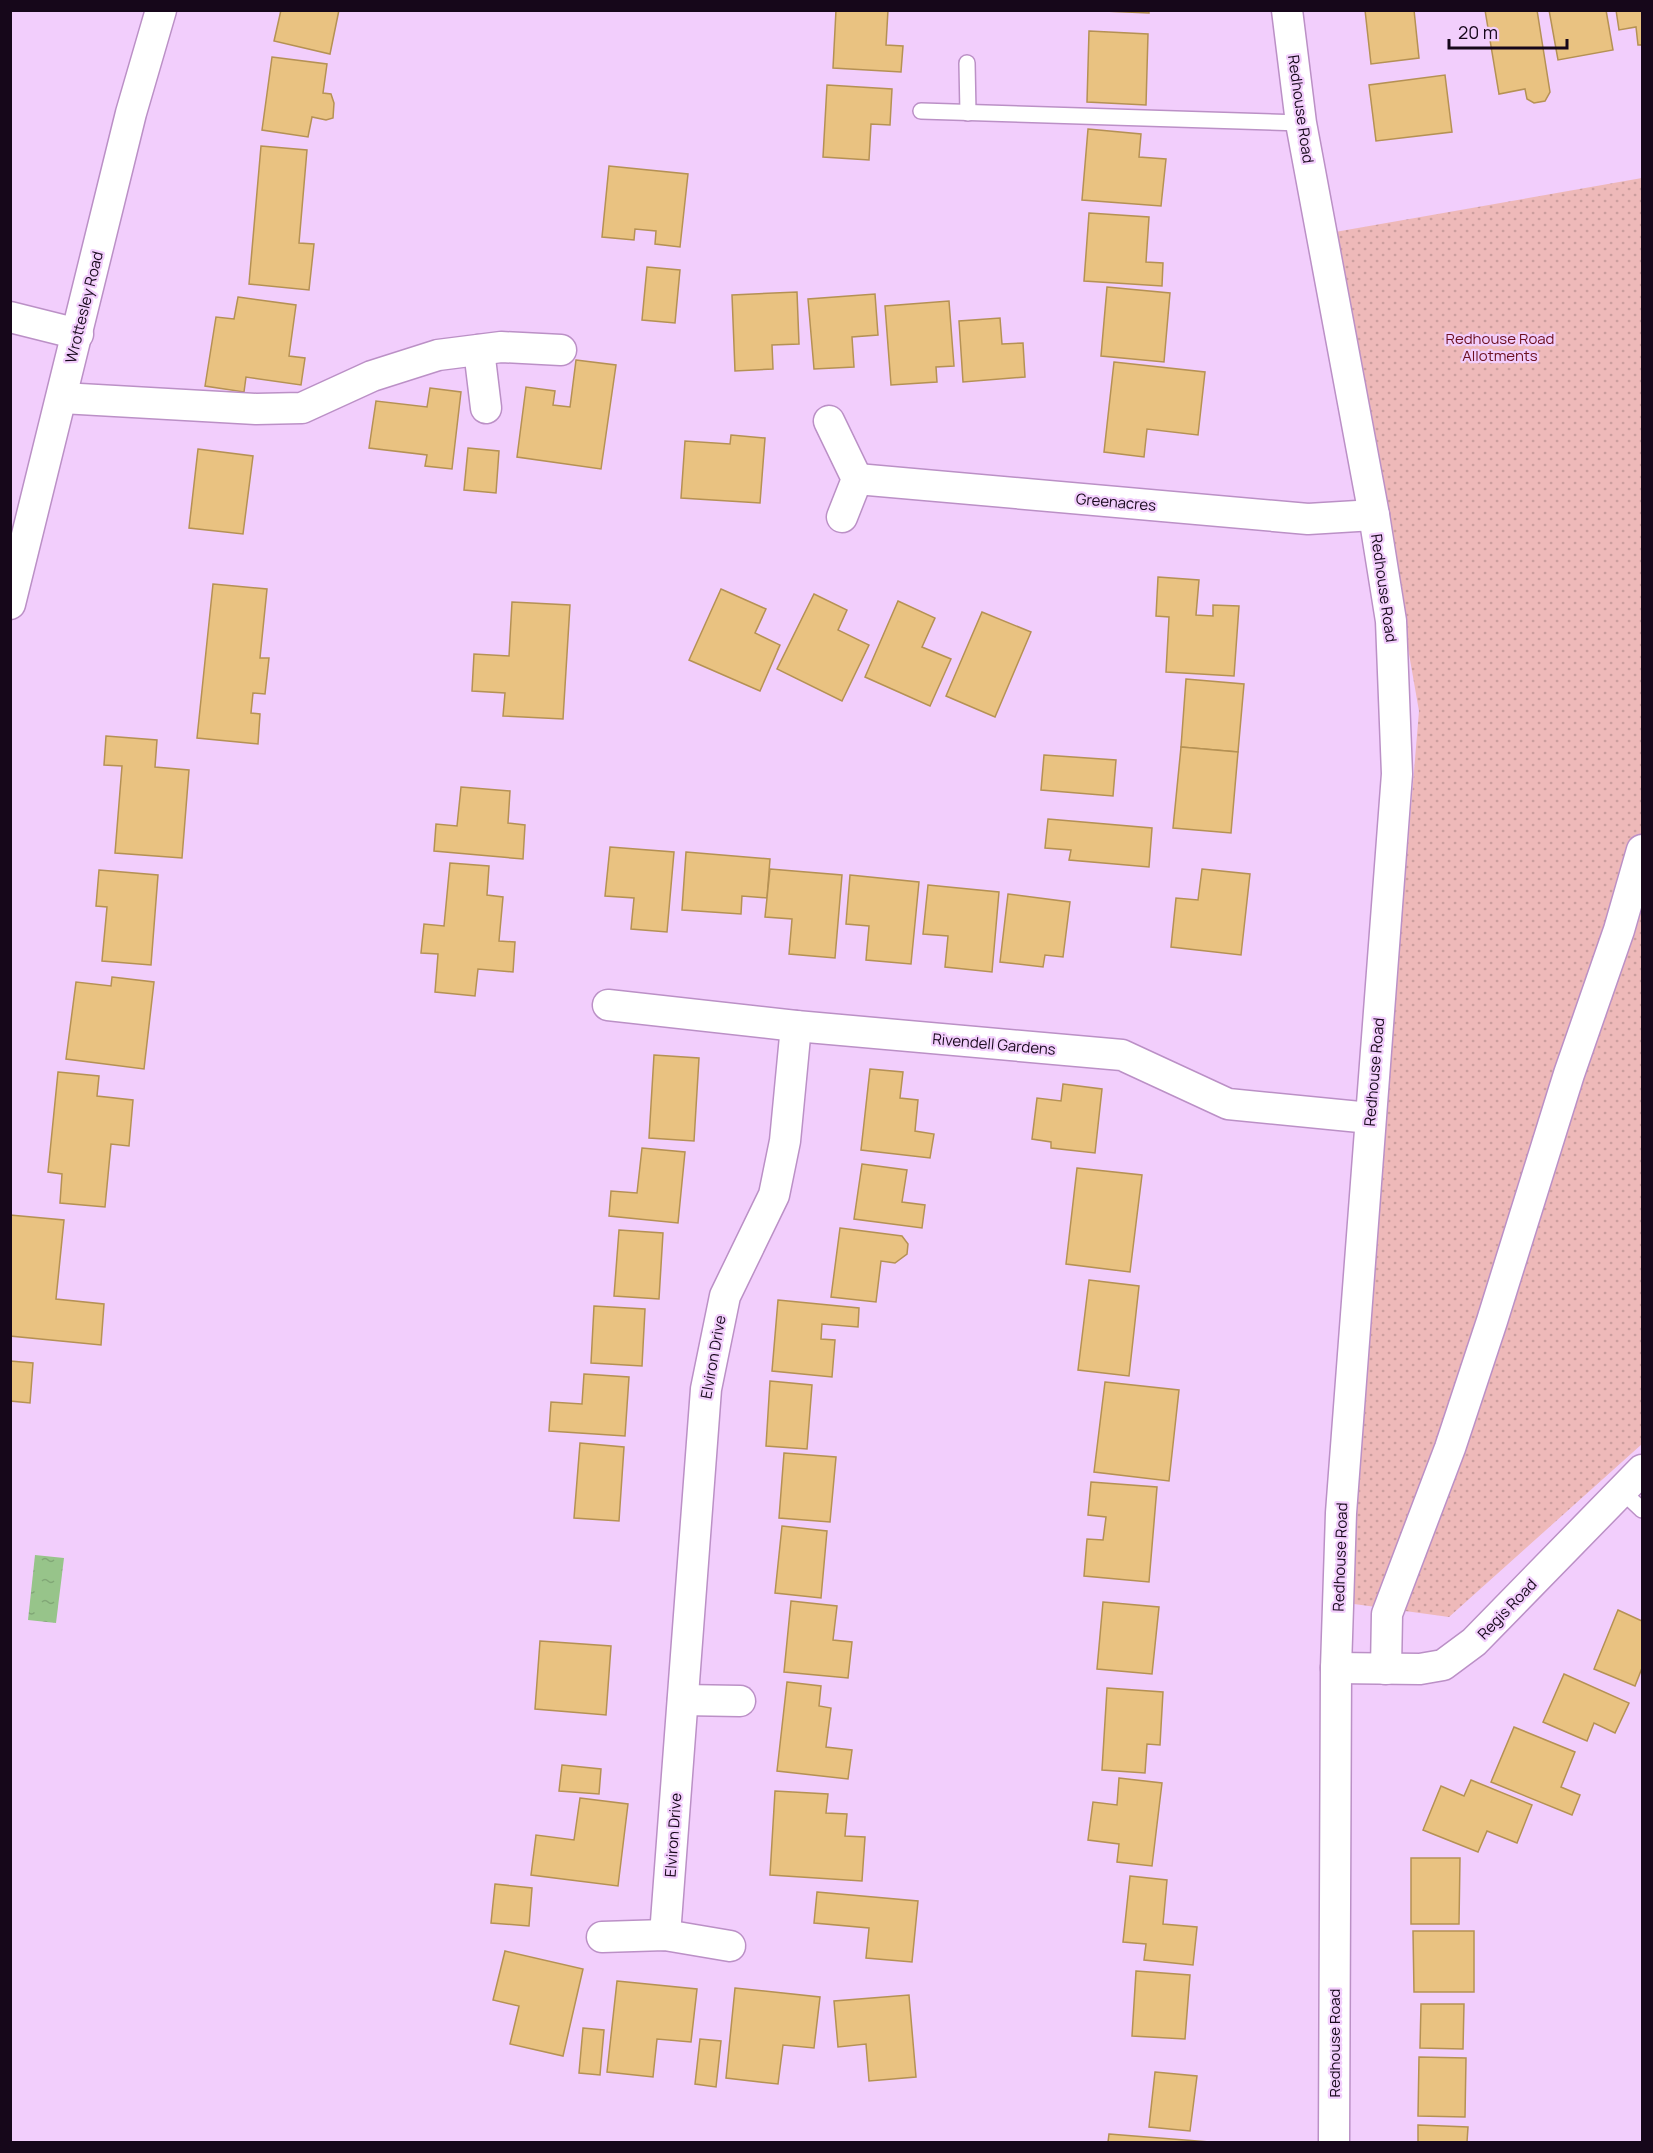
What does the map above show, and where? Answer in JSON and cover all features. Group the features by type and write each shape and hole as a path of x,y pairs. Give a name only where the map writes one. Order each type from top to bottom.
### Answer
{"street":[{"name":"Wrottesley Road","path":"10,604 131,113 161,10"},
{"name":"Redhouse Road","path":"1287,10 1301,123 1374,515 1391,621 1397,774 1341,1513 1336,1668 1334,2142"},
{"path":"10,318 78,334"},
{"path":"62,398 256,410 302,408 372,376 438,355 501,347 561,350"},
{"path":"479,350 486,408"},
{"path":"830,421 857,479 842,517"},
{"name":"Greenacres","path":"857,479 1308,519 1374,515"},
{"path":"1386,1670 1387,1614 1450,1448 1489,1332 1569,1074 1618,930 1642,850"},
{"name":"Rivendell Gardens","path":"608,1005 796,1026 1122,1055 1228,1104 1370,1118"},
{"name":"Elviron Drive","path":"665,1935 706,1389 725,1296 774,1195 785,1141 796,1026"},
{"name":"Regis Road","path":"1336,1668 1420,1670 1443,1665 1474,1642 1632,1500 1642,1470"},
{"path":"683,1700 740,1701"},
{"path":"602,1937 665,1935 730,1946"}],"lane":[{"path":"967,63 968,113"},
{"path":"921,111 1301,123"}],"green space":[{"name":"Redhouse Road Allotments","path":"1642,178 1642,1444 1449,1617 1354,1604 1356,1469 1419,711 1335,232"}],"water":[{"path":"35,1555 64,1558 56,1623 28,1620"}],"building":[{"path":"281,10 339,10 330,54 274,41"},
{"path":"836,10 888,10 886,45 903,46 901,72 833,68"},
{"path":"1080,10 1149,10 1149,13"},
{"path":"1365,10 1414,10 1419,58 1371,64"},
{"path":"1485,10 1537,10 1550,92 1545,101 1534,103 1527,99 1525,89 1499,94"},
{"path":"1549,10 1606,10 1613,50 1558,60"},
{"path":"1616,10 1642,10 1642,45 1638,45 1636,27 1619,30"},
{"path":"1089,31 1148,34 1146,105 1087,102"},
{"path":"272,57 327,64 323,93 331,94 334,103 333,118 326,120 312,117 308,137 262,130"},
{"path":"1445,75 1452,132 1376,141 1369,85"},
{"path":"827,85 892,89 890,125 871,124 869,160 823,157"},
{"path":"1088,129 1141,134 1139,157 1166,159 1161,206 1082,200"},
{"path":"261,146 307,150 299,243 314,244 309,290 249,284"},
{"path":"609,166 688,174 680,247 655,244 656,231 635,229 634,240 602,237"},
{"path":"1089,213 1149,217 1146,262 1163,263 1162,286 1084,281"},
{"path":"647,267 680,270 675,323 642,320"},
{"path":"1107,287 1170,293 1164,362 1101,356"},
{"path":"797,292 799,344 772,345 773,369 735,371 732,295"},
{"path":"875,294 878,335 852,337 854,367 814,369 808,299"},
{"path":"238,297 296,305 289,356 305,358 301,385 246,377 244,392 205,386 216,317 234,319"},
{"path":"949,301 954,366 936,367 937,382 891,385 885,306"},
{"path":"1000,318 1002,344 1023,343 1025,377 963,382 959,321"},
{"path":"576,360 616,365 601,469 517,457 526,387 555,391 553,405 570,407"},
{"path":"1114,362 1205,372 1198,435 1147,429 1144,457 1104,452"},
{"path":"430,388 461,392 452,469 425,466 427,455 369,448 376,401 427,407"},
{"path":"731,435 765,438 760,503 681,498 685,441 730,444"},
{"path":"468,448 499,451 496,493 464,490"},
{"path":"198,449 253,456 243,534 189,528"},
{"path":"1158,577 1199,580 1196,615 1213,616 1213,605 1239,606 1234,676 1166,672 1169,617 1156,616"},
{"path":"213,584 267,589 260,658 269,658 265,694 253,693 251,713 260,714 258,744 197,738"},
{"path":"721,589 766,609 755,633 780,645 760,691 689,660"},
{"path":"814,594 847,610 838,630 869,645 842,701 777,669"},
{"path":"898,601 935,618 922,647 951,659 930,706 865,677"},
{"path":"512,602 570,605 563,719 503,716 505,693 472,691 474,654 509,656"},
{"path":"982,612 1031,632 995,717 946,696"},
{"path":"1186,679 1244,684 1238,752 1181,747"},
{"path":"106,736 157,740 155,767 189,770 182,858 115,853 122,766 104,765"},
{"path":"1181,747 1238,752 1231,833 1173,828"},
{"path":"1044,755 1116,760 1113,796 1041,790"},
{"path":"461,787 510,791 508,823 525,825 523,859 434,851 436,824 457,826"},
{"path":"1048,819 1152,828 1149,867 1069,860 1071,850 1045,848"},
{"path":"610,847 674,852 667,932 631,929 634,898 605,896"},
{"path":"686,852 770,859 767,898 742,896 741,914 682,910"},
{"path":"450,863 489,866 487,895 503,897 499,941 515,942 513,972 478,969 475,996 435,992 438,954 421,953 424,924 444,926"},
{"path":"770,869 842,875 835,958 789,954 792,919 765,917"},
{"path":"1202,869 1250,874 1241,955 1171,947 1176,898 1198,900"},
{"path":"99,870 158,875 151,965 102,961 107,907 96,906"},
{"path":"850,875 919,882 911,964 866,960 869,926 846,924"},
{"path":"928,885 999,892 992,972 945,967 948,936 923,934"},
{"path":"1008,894 1070,902 1063,957 1045,955 1043,967 1000,962"},
{"path":"112,977 154,982 144,1069 66,1059 76,982 111,986"},
{"path":"654,1055 699,1058 694,1141 649,1138"},
{"path":"870,1069 903,1072 900,1098 918,1100 915,1131 934,1134 930,1158 861,1150"},
{"path":"58,1072 99,1076 97,1096 133,1100 129,1146 111,1144 105,1207 60,1203 62,1174 48,1172"},
{"path":"1063,1084 1102,1089 1095,1153 1051,1148 1051,1142 1032,1139 1037,1098 1061,1101"},
{"path":"642,1148 685,1152 678,1223 609,1216 611,1191 637,1193"},
{"path":"862,1164 907,1170 902,1202 925,1205 922,1228 854,1219"},
{"path":"1077,1168 1142,1175 1130,1272 1066,1264"},
{"path":"10,1215 64,1220 56,1299 104,1304 101,1345 10,1336"},
{"path":"840,1228 902,1236 908,1244 907,1254 895,1263 881,1261 876,1302 831,1297"},
{"path":"619,1230 663,1233 659,1299 614,1296"},
{"path":"1089,1280 1139,1286 1129,1376 1078,1370"},
{"path":"778,1300 859,1308 858,1327 822,1324 821,1339 835,1340 832,1377 772,1371"},
{"path":"594,1306 645,1309 642,1366 591,1363"},
{"path":"10,1361 33,1363 30,1403 10,1401"},
{"path":"584,1374 629,1377 625,1436 549,1431 551,1402 582,1404"},
{"path":"770,1381 812,1385 807,1449 766,1446"},
{"path":"1105,1382 1179,1390 1169,1481 1094,1472"},
{"path":"580,1443 624,1447 619,1521 574,1518"},
{"path":"784,1453 836,1457 830,1522 779,1518"},
{"path":"1091,1482 1157,1487 1149,1582 1084,1576 1087,1539 1103,1540 1106,1517 1088,1515"},
{"path":"782,1526 827,1531 821,1598 775,1593"},
{"path":"791,1601 837,1606 833,1640 852,1642 848,1678 784,1672"},
{"path":"1103,1602 1159,1607 1152,1674 1097,1669"},
{"path":"1618,1610 1642,1621 1642,1668 1635,1686 1594,1669"},
{"path":"540,1641 611,1646 606,1715 535,1709"},
{"path":"1564,1674 1629,1703 1615,1733 1594,1723 1587,1741 1543,1722"},
{"path":"787,1682 821,1686 819,1706 831,1708 826,1747 852,1750 848,1779 777,1771"},
{"path":"1107,1688 1163,1692 1160,1745 1147,1744 1145,1773 1102,1770"},
{"path":"1514,1727 1575,1752 1561,1787 1580,1795 1572,1815 1491,1782"},
{"path":"562,1765 601,1769 599,1794 559,1791"},
{"path":"1119,1778 1162,1783 1152,1866 1117,1862 1119,1844 1088,1840 1093,1802 1117,1805"},
{"path":"1471,1780 1532,1805 1517,1843 1487,1831 1478,1852 1423,1830 1441,1786 1464,1796"},
{"path":"775,1791 828,1794 826,1813 847,1814 845,1836 865,1837 862,1881 770,1875"},
{"path":"580,1798 628,1804 618,1886 531,1875 536,1835 574,1840"},
{"path":"1411,1858 1460,1858 1459,1924 1411,1924"},
{"path":"1130,1876 1167,1880 1163,1924 1197,1927 1193,1965 1144,1960 1146,1944 1123,1942"},
{"path":"495,1884 532,1888 529,1926 491,1923"},
{"path":"817,1892 918,1901 912,1962 866,1958 869,1928 814,1923"},
{"path":"1413,1931 1474,1931 1474,1992 1414,1992"},
{"path":"505,1951 583,1969 563,2056 510,2044 519,2006 493,2000"},
{"path":"1136,1971 1190,1975 1185,2039 1132,2036"},
{"path":"617,1981 697,1989 691,2042 657,2039 653,2077 607,2072"},
{"path":"735,1988 820,1997 814,2048 783,2045 778,2084 726,2078"},
{"path":"909,1995 916,2077 869,2081 866,2044 838,2047 834,2001"},
{"path":"1421,2004 1464,2004 1463,2049 1420,2048"},
{"path":"583,2028 604,2030 600,2075 579,2073"},
{"path":"700,2039 721,2041 716,2087 695,2084"},
{"path":"1419,2057 1466,2058 1465,2117 1418,2116"},
{"path":"1155,2072 1197,2076 1190,2131 1149,2127"},
{"path":"1418,2125 1468,2127 1467,2142 1418,2142"},
{"path":"1109,2134 1210,2142 1108,2142"}]}
